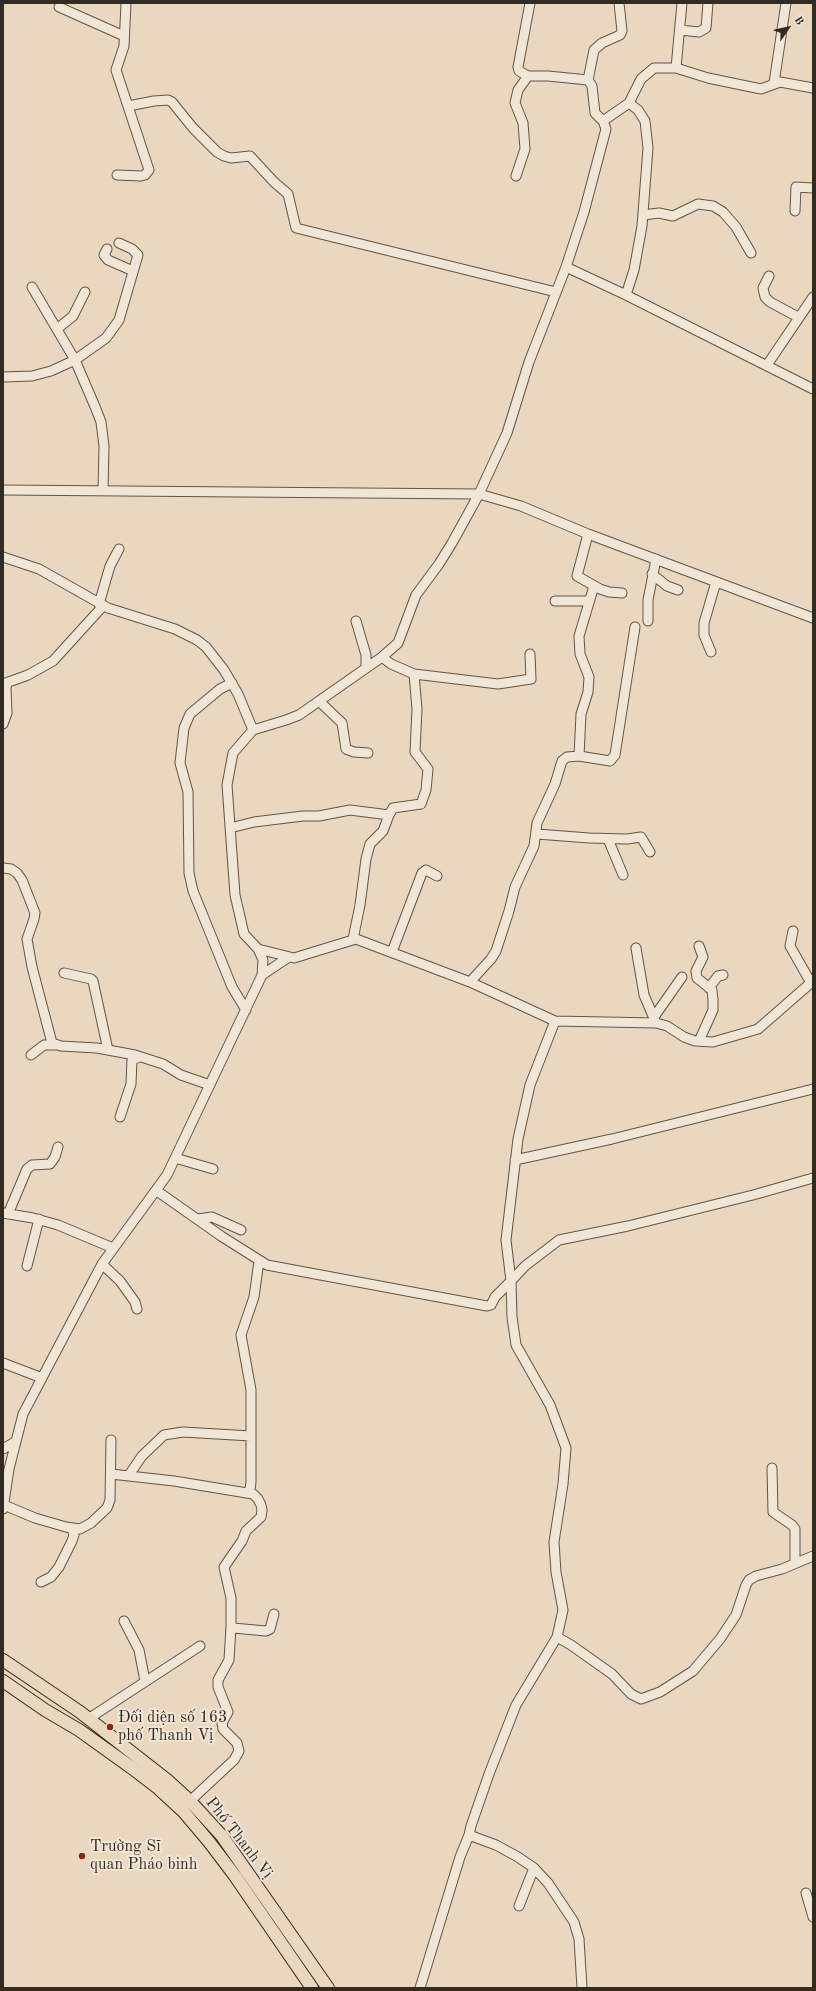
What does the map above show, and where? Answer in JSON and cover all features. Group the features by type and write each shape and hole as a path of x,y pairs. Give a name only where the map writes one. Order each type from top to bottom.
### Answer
{"main road":[{"name":"Phố Thanh Vị","path":"3,1660 88,1719 168,1780 190,1801 222,1836 328,1988"},
{"name":"Phố Thanh Vị","path":"3,1681 45,1710 79,1730 127,1764 158,1788 183,1811 214,1848 299,1967 312,1988"}],"street":[{"path":"117,175 141,176 145,175 149,170 116,70 116,64 124,46 126,3"},
{"path":"530,3 518,67 522,74 528,76 548,76 588,80"},
{"path":"619,3 622,31 620,35 598,45 594,50 588,80 592,86 595,113 603,121 606,129 604,140 584,212 566,267 529,362 507,433 479,494 439,564 416,596 408,613 401,638 392,649 293,718 253,730 238,745 233,753 229,764 227,785 235,895 242,928 248,939 258,948 289,958 299,957 353,939 392,952 470,982 555,1021 655,1020 684,1037 699,1041 722,1040 758,1029 812,982 790,946 793,931"},
{"path":"676,68 682,3"},
{"path":"680,30 699,32 706,28 708,3"},
{"path":"774,83 786,3"},
{"path":"59,7 124,36"},
{"path":"603,121 629,103 641,79 649,71 661,67 676,68 708,78 753,88 762,89 774,83 787,82 813,88"},
{"path":"516,176 525,149 523,123 515,103 518,90 528,76"},
{"path":"128,106 168,100 172,102 193,128 217,152 231,158 246,155 250,156 274,182 288,194 296,228 556,292"},
{"path":"626,295 634,270 643,215 648,159 647,136 642,115 629,103"},
{"path":"795,211 796,188 813,188"},
{"path":"643,215 659,214 673,216 698,204 713,206 723,212 736,227 751,253"},
{"path":"3,377 32,376 75,360 106,338 119,320 138,255 132,249 119,243"},
{"path":"107,249 104,255 108,260 133,271"},
{"path":"566,267 626,295 813,389"},
{"path":"769,276 762,288 765,298 798,317"},
{"path":"32,287 75,360 101,422 104,446 103,491"},
{"path":"57,329 77,310 85,292"},
{"path":"767,365 798,317 813,297"},
{"path":"3,490 479,494 521,506 588,534 813,618"},
{"path":"588,534 577,576 608,592 622,593"},
{"path":"3,724 7,713 5,683 45,667 53,661 101,605 110,566 119,549"},
{"path":"3,557 39,569 101,605 189,634 206,646 232,683 253,730"},
{"path":"648,621 648,600 656,559"},
{"path":"652,574 667,586 678,590"},
{"path":"711,652 704,635 704,623 716,582"},
{"path":"579,756 581,714 588,692 589,677 580,654 579,636 594,586"},
{"path":"555,601 589,601"},
{"path":"356,621 366,655 366,668"},
{"path":"470,982 496,951 515,887 534,846 537,834 537,823 555,784 562,760 566,757 579,756 607,761 612,760 615,755 635,627"},
{"path":"382,657 391,664 414,674 483,684 498,684 527,681 531,679 530,654"},
{"path":"353,939 360,905 367,850 370,844 383,831 389,815 396,807 421,804 424,800 428,781 428,769 415,752 417,709 414,674"},
{"path":"232,683 220,689 190,714 184,728 180,763 188,792 189,873 193,891 232,987 246,1010"},
{"path":"319,701 342,723 346,749 354,752 368,752"},
{"path":"230,828 267,820 319,816 350,810 389,815"},
{"path":"537,834 608,839 641,837 650,852"},
{"path":"608,839 623,874"},
{"path":"3,868 11,869 17,873 22,880 34,913 34,919 27,939 50,1036 52,1043 55,1045"},
{"path":"392,952 422,873 426,870 437,876"},
{"path":"699,946 702,957 696,971 697,978 712,990 713,1010 699,1041"},
{"path":"111,1440 110,1500 107,1508 85,1526 80,1529 72,1528 35,1518 3,1507 9,1469 23,1414 102,1264 157,1191 175,1158 262,975 263,960 258,948"},
{"path":"636,948 644,995 655,1020"},
{"path":"262,975 289,958"},
{"path":"64,973 91,979 93,981 108,1050"},
{"path":"709,988 718,976 723,975"},
{"path":"655,1020 682,977"},
{"path":"420,1988 456,1877 460,1856 469,1835 489,1774 516,1705 557,1637 563,1610 556,1572 554,1542 563,1484 566,1448 550,1405 516,1345 512,1318 511,1281 506,1240 515,1160 530,1085 555,1021"},
{"path":"31,1055 44,1045 108,1050 163,1064 181,1075 210,1085"},
{"path":"120,1117 131,1084 132,1060 139,1057"},
{"path":"515,1160 612,1139 813,1089"},
{"path":"58,1147 55,1157 50,1164 32,1165 26,1169 6,1214 39,1219 58,1225 113,1248"},
{"path":"175,1158 213,1169"},
{"path":"157,1191 267,1265 488,1306 491,1305 495,1297 525,1266 559,1240 642,1223 813,1178"},
{"path":"198,1219 212,1217 241,1230"},
{"path":"27,1266 39,1219"},
{"path":"245,1493 250,1490 251,1390 241,1335 254,1297 259,1261"},
{"path":"102,1264 120,1281 135,1302 137,1309"},
{"path":"3,1363 42,1378"},
{"path":"129,1475 142,1456 164,1435 183,1432 250,1436"},
{"path":"3,1449 15,1442"},
{"path":"772,1468 773,1512 794,1527 795,1563"},
{"path":"110,1474 129,1475 253,1494 258,1499 262,1510 261,1518 246,1530 242,1541 224,1567 231,1598 231,1626 229,1660 218,1680 218,1687 228,1712 222,1723 223,1729 237,1743 239,1751 234,1760 190,1801"},
{"path":"42,1582 52,1577 60,1567 72,1542 74,1535 72,1528"},
{"path":"557,1637 571,1644 612,1674 631,1694 641,1699 660,1692 693,1670 720,1639 736,1616 746,1585 750,1580 756,1576 782,1569 813,1556"},
{"path":"231,1626 234,1628 266,1631 270,1628 274,1614"},
{"path":"124,1621 139,1650 145,1682"},
{"path":"88,1719 200,1646"},
{"path":"469,1835 496,1844 518,1857 534,1868 548,1883 574,1922 579,1939 582,1988"},
{"path":"519,1906 534,1868"},
{"path":"806,1893 813,1917"}],"place":[{"name":"Đối diện số 163 phố Thanh Vị","path":"110,1727"},
{"name":"Trường Sĩ quan Pháo binh","path":"82,1856"}]}
